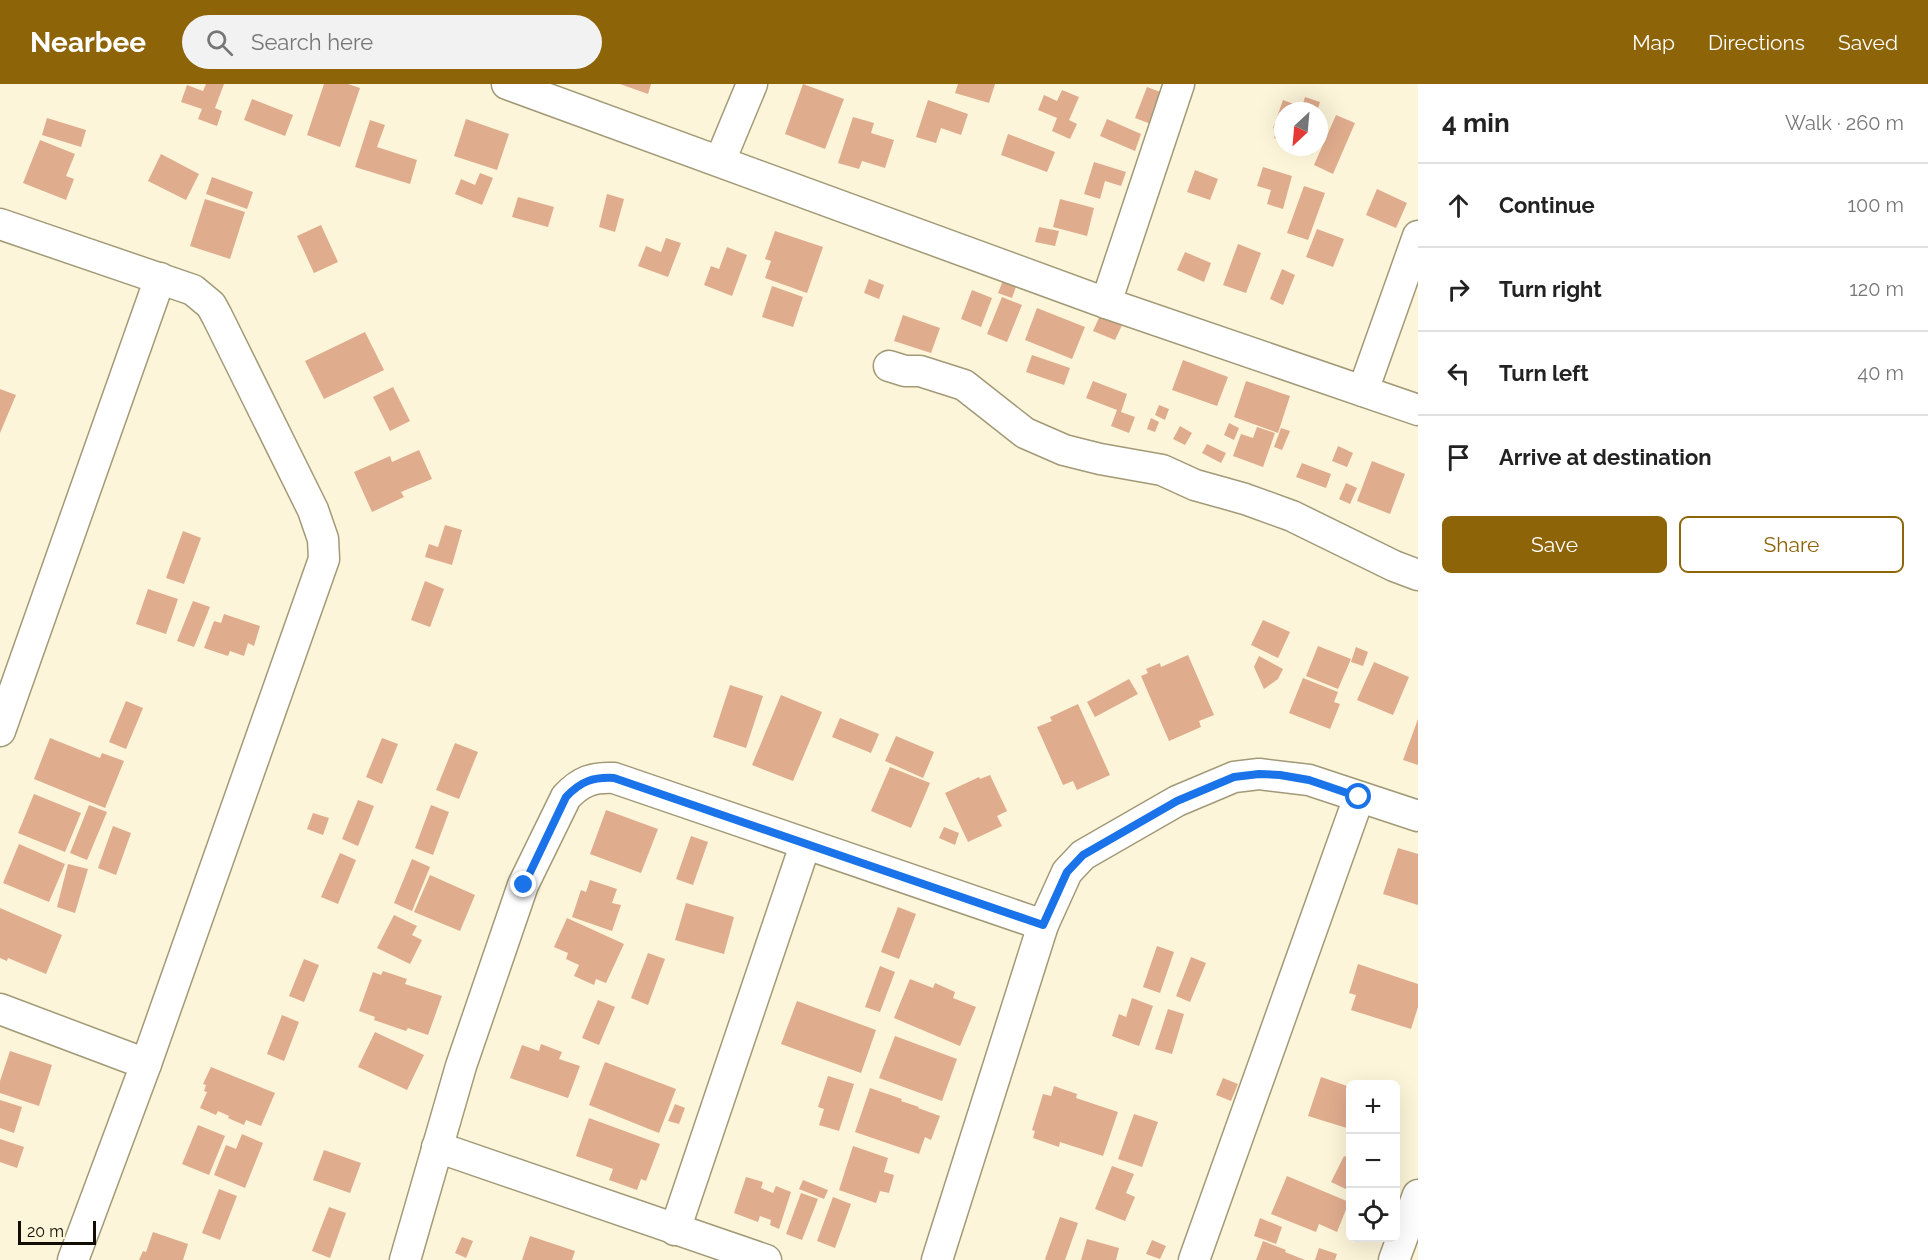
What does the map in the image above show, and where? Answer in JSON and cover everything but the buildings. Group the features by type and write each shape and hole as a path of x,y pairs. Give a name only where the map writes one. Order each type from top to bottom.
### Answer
{"street":[{"path":"507,84 1106,303 1418,410"},
{"path":"720,161 752,84"},
{"path":"1106,303 1179,84"},
{"path":"0,224 193,290 211,305 313,510 323,539 324,559 146,1064 73,1260"},
{"path":"1363,391 1418,236"},
{"path":"0,731 160,278"},
{"path":"889,366 904,371 920,371 964,385 1025,433 1064,450 1162,470 1195,485 1245,499 1292,516 1394,566 1418,575"},
{"path":"937,1260 1043,925 1067,872 1083,855 1177,801 1234,777 1259,774 1309,780 1418,816"},
{"path":"405,1260 461,1066 524,885 566,797 576,786 586,780 600,777 614,778 1043,925"},
{"path":"1194,1260 1359,797"},
{"path":"675,1230 805,845"},
{"path":"0,1009 146,1064"},
{"path":"437,1147 766,1260"},
{"path":"1394,1260 1418,1195"}],"route":[{"path":"524,885 566,797 576,786 586,780 600,777 614,778 1043,925 1067,872 1083,855 1177,801 1234,777 1259,774 1280,775 1309,780 1359,797"}]}
